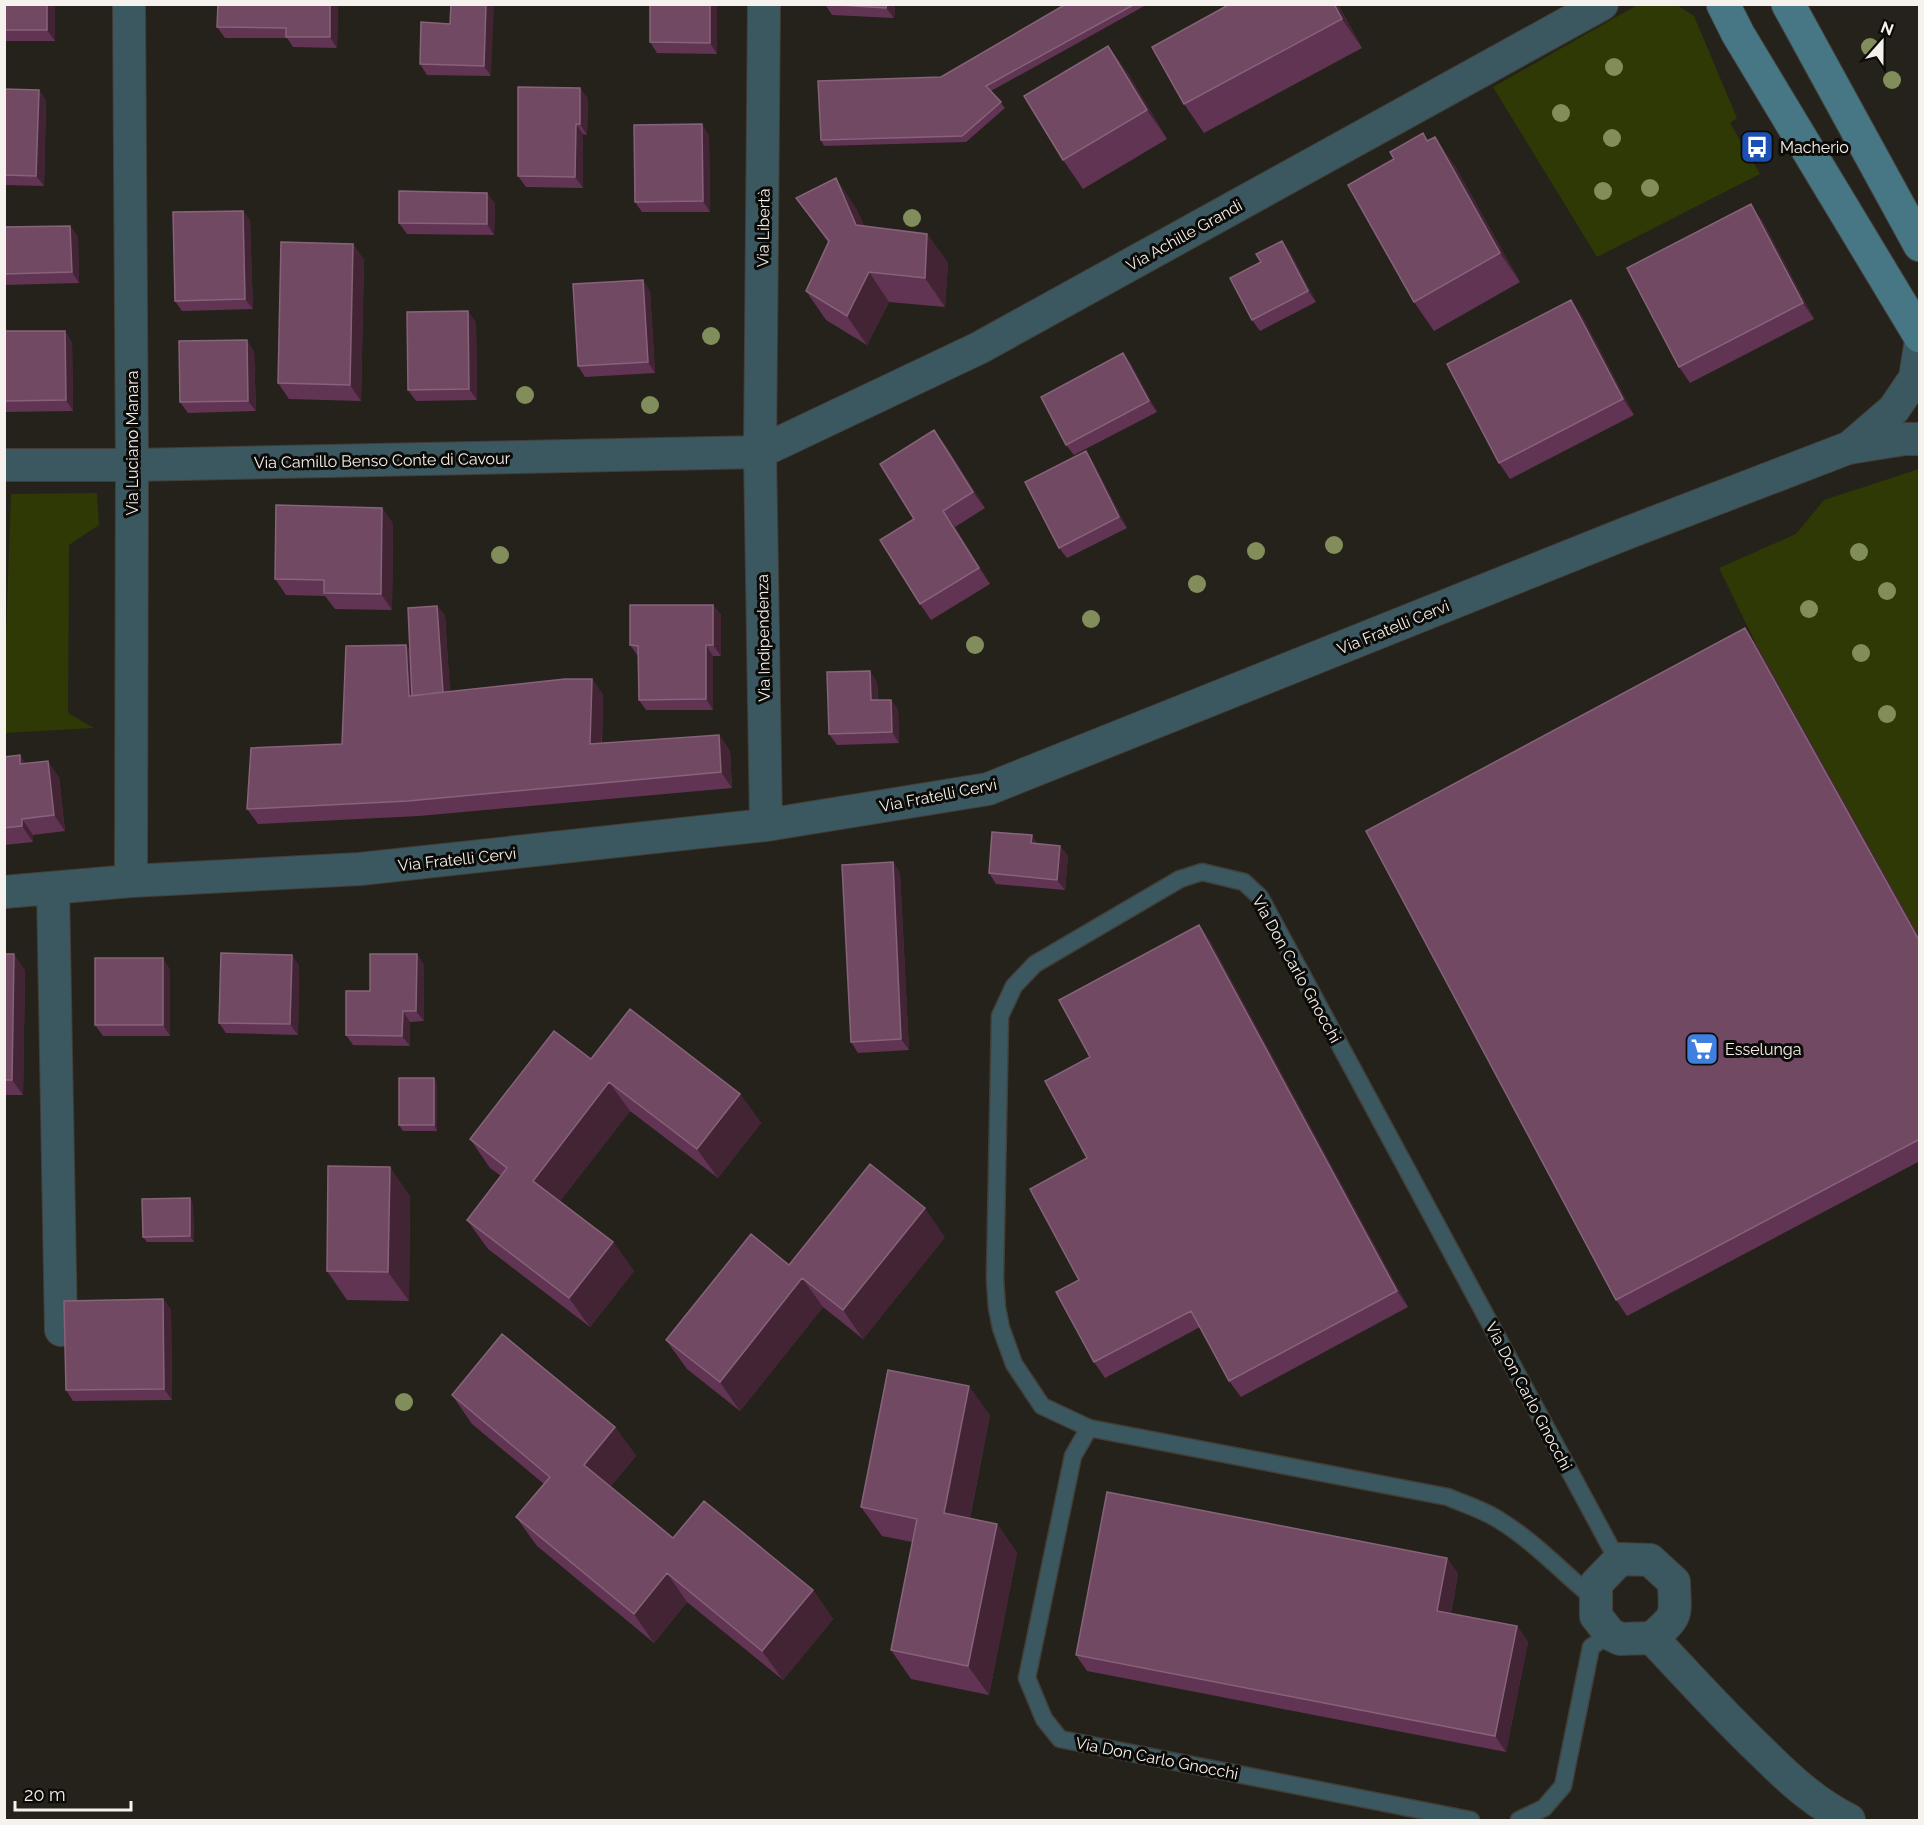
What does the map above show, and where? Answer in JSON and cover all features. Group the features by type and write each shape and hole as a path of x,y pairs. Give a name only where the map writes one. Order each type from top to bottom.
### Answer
{"main road":[{"path":"1724,4 1738,34 1920,336"},
{"path":"1788,4 1920,245"}],"street":[{"name":"Via Luciano Manara","path":"129,4 132,465 131,881"},
{"name":"Via Libertà","path":"760,452 764,4"},
{"name":"Via Achille Grandi","path":"760,452 978,348 1602,4"},
{"name":"Via Fratelli Cervi","path":"1848,448 1894,409 1915,378 1920,346"},
{"name":"Via Fratelli Cervi","path":"4,892 131,881 360,869 766,825 988,789 1627,533 1848,448 1905,439 1920,439"},
{"name":"Via Camillo Benso Conte di Cavour","path":"4,465 132,465 760,452"},
{"name":"Via Indipendenza","path":"760,452 766,825"},
{"path":"53,888 61,1330"},
{"path":"1650,1560 1674,1582 1675,1614 1672,1620 1652,1638 1620,1639 1610,1634 1596,1616 1596,1584 1618,1561 1650,1560"},
{"path":"1652,1638 1741,1733 1792,1782 1826,1809 1849,1821"}],"lane":[{"name":"Via Don Carlo Gnocchi","path":"1596,1600 1567,1577 1546,1556 1498,1519 1448,1497 1089,1428 1042,1407 1014,1364 1001,1328 995,1279 1000,1016 1014,986 1035,964 1180,879 1202,873 1244,882 1260,897 1618,1561"},
{"name":"Via Don Carlo Gnocchi","path":"1089,1428 1073,1455 1028,1678 1044,1719 1060,1739 1471,1821"},
{"path":"1519,1821 1544,1808 1563,1786 1591,1647 1610,1634"}],"green space":[{"path":"1639,4 1677,5 1694,16 1737,118 1730,123 1760,174 1597,257 1493,87"},
{"path":"1920,469 1919,938 1756,644 1719,568 1796,534 1824,500"},
{"path":"97,493 99,525 69,545 68,713 94,728 5,733 11,494"}],"building":[{"path":"4,4 47,4 47,30 4,30"},
{"path":"218,4 330,4 330,37 286,37 286,28 217,27"},
{"path":"451,4 486,4 484,66 420,64 421,22 450,24"},
{"path":"650,4 710,4 710,43 650,42"},
{"path":"825,4 887,4 886,8"},
{"path":"1066,4 1135,4 986,86 1001,102 962,136 821,140 818,81 941,77"},
{"path":"1230,4 1334,4 1342,19 1184,104 1152,47"},
{"path":"1108,46 1147,110 1063,160 1024,96"},
{"path":"518,87 580,88 580,124 576,124 575,177 518,176"},
{"path":"4,89 39,90 36,176 4,175"},
{"path":"702,124 703,201 635,202 634,125"},
{"path":"1423,133 1427,141 1435,137 1500,253 1414,302 1348,185 1394,159 1390,152"},
{"path":"836,178 856,225 927,234 925,278 869,272 847,316 806,291 829,241 796,198"},
{"path":"399,191 487,193 487,224 399,223"},
{"path":"1751,204 1803,303 1679,367 1627,268"},
{"path":"243,211 245,299 175,301 173,212"},
{"path":"70,226 72,272 4,274 4,227"},
{"path":"1282,241 1308,291 1252,320 1230,278 1261,262 1256,254"},
{"path":"281,242 353,244 350,385 278,383"},
{"path":"643,280 648,362 578,366 573,284"},
{"path":"1571,300 1623,399 1499,463 1447,364"},
{"path":"468,311 469,389 408,390 407,312"},
{"path":"4,331 65,331 66,400 4,401"},
{"path":"247,340 248,401 180,402 179,341"},
{"path":"1123,353 1149,401 1066,445 1041,397"},
{"path":"934,430 973,492 943,511 979,568 920,604 880,540 914,519 880,464"},
{"path":"1086,451 1119,517 1059,548 1025,482"},
{"path":"276,505 382,508 381,594 324,593 324,580 275,579"},
{"path":"630,605 713,605 713,645 706,645 706,699 639,700 638,646 630,645"},
{"path":"437,606 443,692 412,696 408,608"},
{"name":"Esselunga","path":"1745,628 1920,942 1920,1139 1616,1300 1366,831"},
{"path":"406,645 409,696 565,679 592,679 590,744 719,735 721,772 408,801 247,809 251,748 342,744 346,646"},
{"path":"870,671 871,700 891,700 892,732 829,734 827,672"},
{"path":"20,755 20,764 48,761 54,815 22,819 22,826 4,828 4,757"},
{"path":"992,832 1032,835 1031,843 1060,846 1057,880 989,873"},
{"path":"893,862 901,1039 851,1042 842,865"},
{"path":"1199,925 1397,1291 1229,1381 1191,1311 1094,1362 1056,1292 1079,1280 1030,1189 1087,1158 1045,1081 1090,1057 1059,1000"},
{"path":"221,953 292,955 290,1024 219,1023"},
{"path":"4,954 14,954 12,1080 4,1080"},
{"path":"370,954 417,954 416,1011 403,1011 402,1036 346,1035 346,991 370,991"},
{"path":"95,958 163,958 163,1025 95,1025"},
{"path":"630,1009 740,1094 697,1149 609,1082 533,1181 613,1242 569,1298 467,1220 507,1168 470,1139 554,1031 591,1059"},
{"path":"399,1078 434,1078 434,1125 399,1125"},
{"path":"870,1164 925,1208 843,1310 802,1278 720,1382 666,1340 751,1234 789,1265"},
{"path":"328,1166 390,1167 388,1272 327,1271"},
{"path":"190,1198 190,1236 143,1237 142,1199"},
{"path":"163,1299 164,1389 66,1390 64,1301"},
{"path":"502,1334 615,1427 584,1465 673,1538 704,1501 813,1590 762,1651 667,1573 634,1614 516,1517 550,1477 452,1395"},
{"path":"888,1370 969,1386 944,1513 997,1524 968,1666 891,1650 917,1519 861,1507"},
{"path":"1107,1492 1447,1558 1437,1611 1517,1626 1495,1736 1076,1655"}],"place":[{"name":"Macherio","path":"1757,147"},
{"name":"Esselunga","path":"1702,1049"}]}
